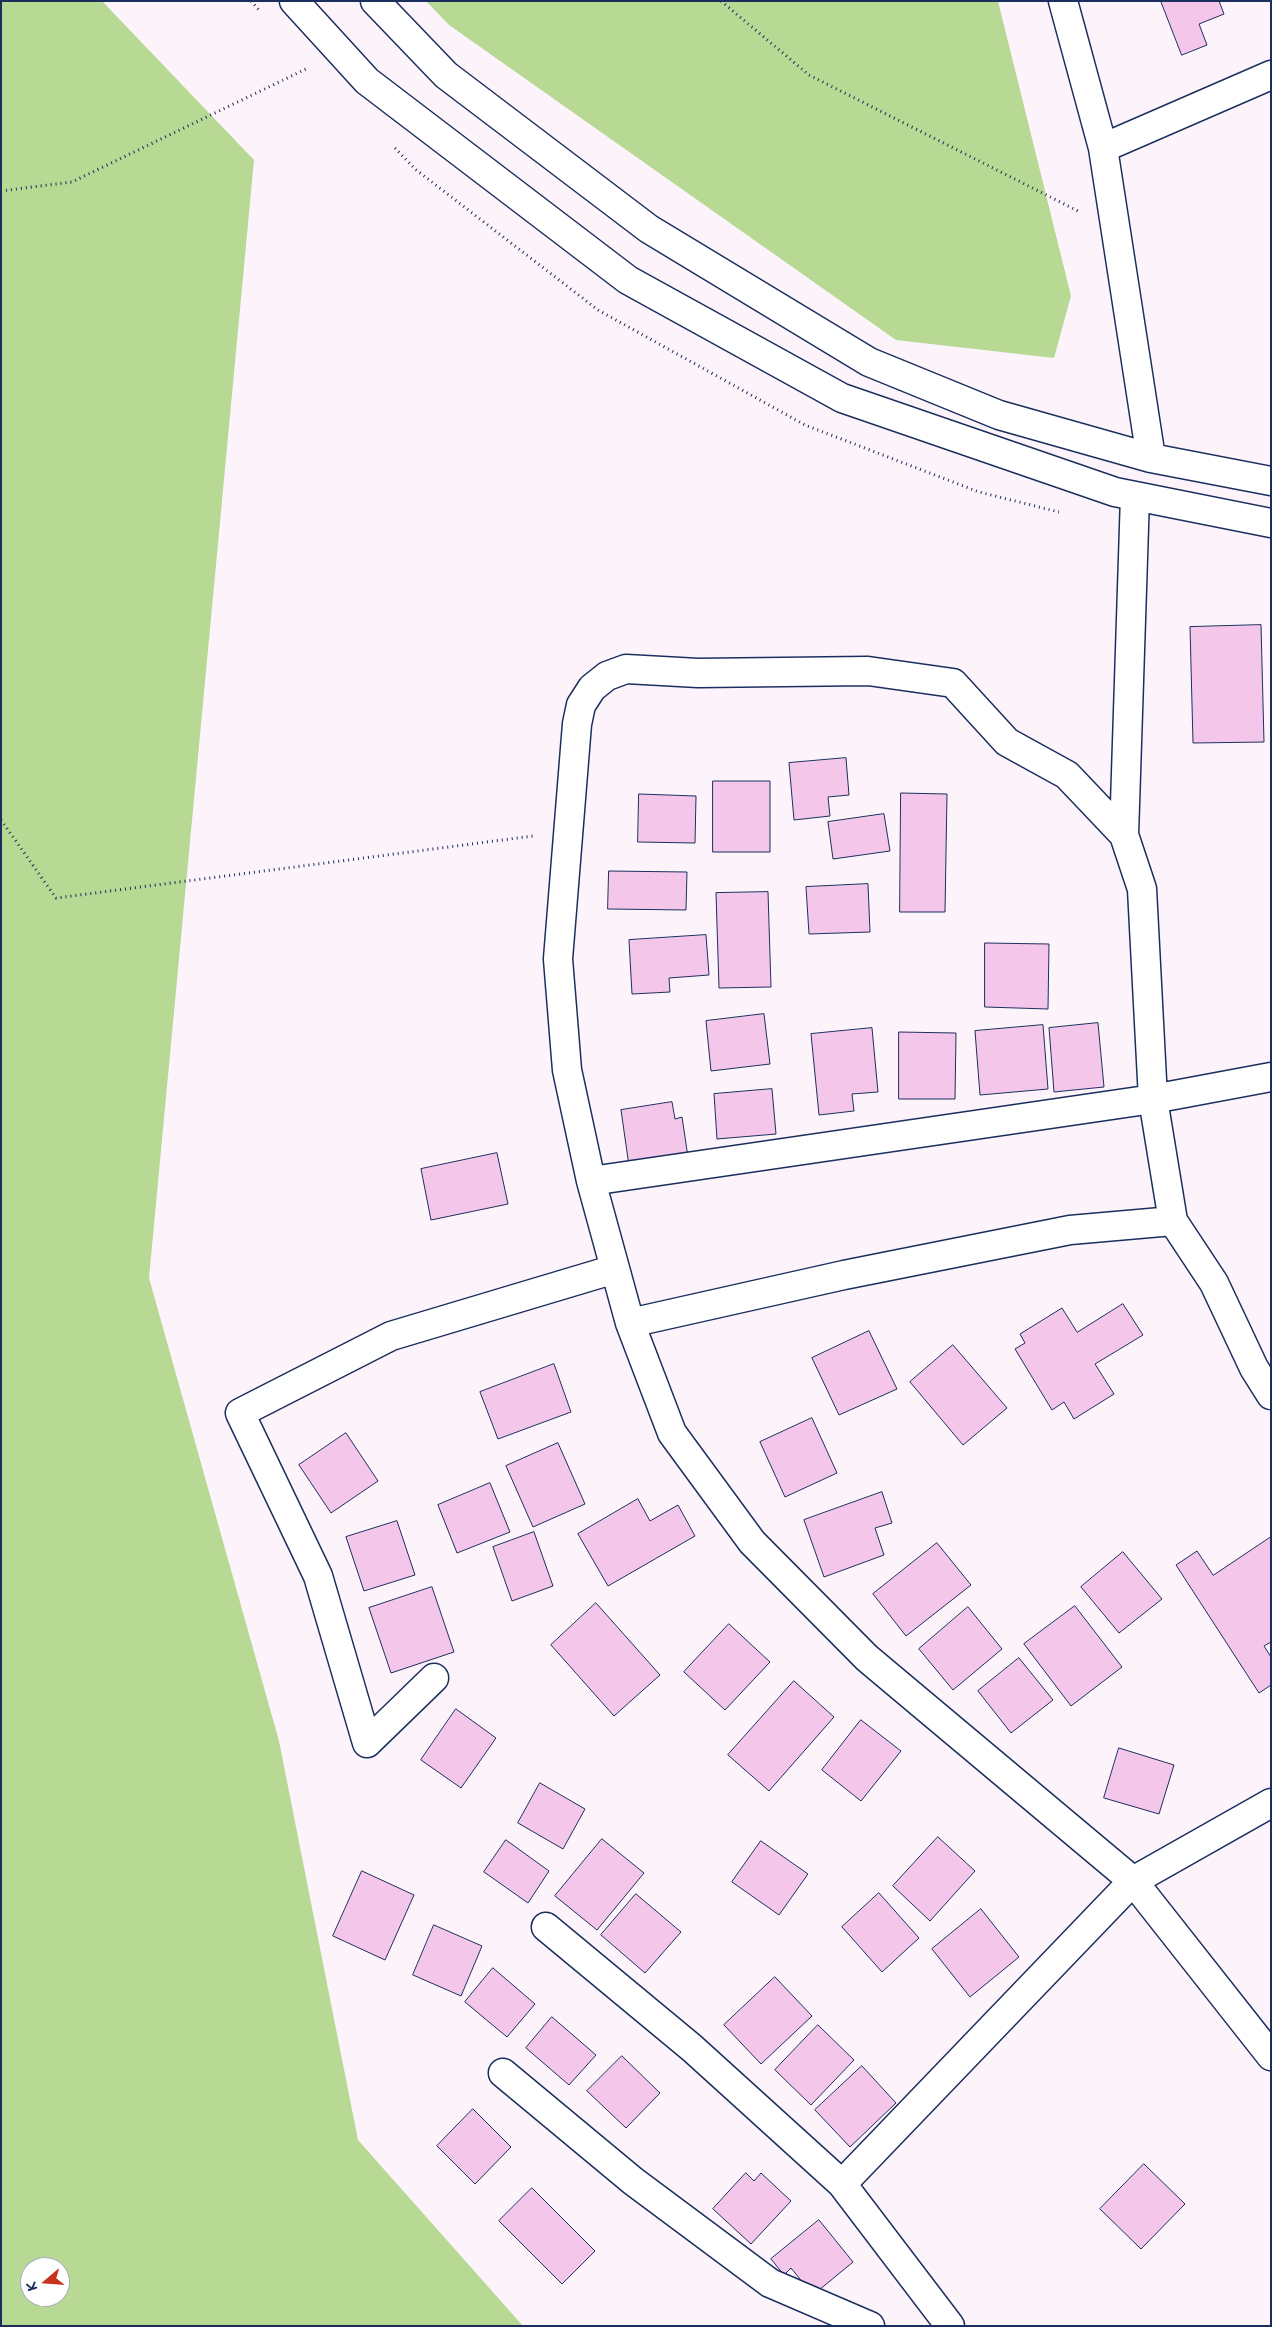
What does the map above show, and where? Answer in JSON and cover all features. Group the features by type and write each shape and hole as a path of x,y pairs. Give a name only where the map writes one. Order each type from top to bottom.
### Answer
{"street":[{"path":"294,1 367,81 628,280 842,398 1115,492 1271,523"},
{"path":"375,1 446,75 650,229 869,362 999,415 1152,458 1271,481"},
{"path":"1063,1 1103,148 1152,458"},
{"path":"1103,148 1271,75"},
{"path":"1135,496 1124,836 1142,889 1152,1099 1173,1221 1214,1283 1254,1368 1271,1395"},
{"path":"1124,836 1067,775 1006,742 953,683 868,672 698,673 646,668 626,669 607,676 592,688 581,704 577,724 558,959 568,1070 591,1182 630,1323 672,1433 752,1542 867,1658 1133,1881 1271,2056"},
{"path":"591,1182 1152,1099 1271,1077"},
{"path":"630,1323 844,1275 1070,1230 1173,1221"},
{"path":"434,1678 367,1743 318,1576 240,1413 391,1336 615,1270"},
{"path":"842,2184 1133,1881 1271,1803"},
{"path":"546,1927 692,2048 842,2184 950,2326"},
{"path":"503,2073 633,2181 770,2283 870,2326"}],"path":[{"path":"721,1 809,75 1116,230"},
{"path":"1,191 72,182 313,66"},
{"path":"1,820 56,898 568,831"}],"green space":[{"path":"1,1 102,1 254,160 149,1278 279,1741 358,2140 523,2326 1,2326"},
{"path":"426,1 998,1 1071,296 1054,358 896,340 449,25"}],"building":[{"path":"1161,1 1219,1 1224,14 1199,24 1207,45 1182,55"},
{"path":"1261,625 1264,742 1193,743 1190,627"},
{"path":"846,758 849,795 828,797 830,816 794,820 789,763"},
{"path":"713,781 770,781 770,852 713,852"},
{"path":"901,793 947,794 945,912 900,912"},
{"path":"639,794 696,796 695,843 638,842"},
{"path":"884,814 890,851 833,859 828,822"},
{"path":"609,871 687,872 686,910 608,909"},
{"path":"868,884 870,932 809,934 806,887"},
{"path":"768,892 771,987 719,988 716,893"},
{"path":"706,935 709,975 669,978 670,992 632,994 629,940"},
{"path":"985,943 1049,944 1048,1009 985,1007"},
{"path":"764,1014 770,1064 711,1071 706,1021"},
{"path":"1098,1023 1104,1087 1054,1092 1049,1028"},
{"path":"1043,1025 1048,1089 980,1095 975,1031"},
{"path":"872,1028 878,1092 852,1094 854,1111 819,1115 811,1034"},
{"path":"899,1032 956,1033 955,1099 899,1099"},
{"path":"772,1089 776,1134 717,1139 714,1094"},
{"path":"672,1102 675,1119 682,1117 688,1157 629,1166 621,1110"},
{"path":"497,1153 508,1204 431,1220 421,1169"},
{"path":"1123,1304 1143,1335 1095,1364 1114,1394 1074,1419 1064,1402 1052,1410 1015,1349 1025,1343 1020,1334 1062,1308 1077,1332"},
{"path":"869,1331 897,1389 839,1415 812,1358"},
{"path":"953,1345 1007,1408 963,1445 910,1382"},
{"path":"554,1364 571,1412 498,1439 480,1392"},
{"path":"812,1418 837,1473 785,1497 760,1442"},
{"path":"346,1433 378,1481 331,1513 299,1465"},
{"path":"558,1443 585,1504 533,1527 506,1466"},
{"path":"490,1483 510,1532 457,1553 438,1505"},
{"path":"882,1492 892,1523 875,1528 884,1555 824,1577 804,1520"},
{"path":"638,1499 650,1521 678,1505 695,1536 608,1586 578,1534"},
{"path":"397,1521 415,1575 364,1591 346,1537"},
{"path":"534,1532 553,1586 512,1601 493,1547"},
{"path":"1271,1537 1271,1642 1264,1646 1271,1657 1271,1685 1259,1693 1176,1565 1197,1551 1213,1575"},
{"path":"937,1543 971,1585 906,1636 873,1594"},
{"path":"1123,1552 1162,1599 1119,1633 1081,1587"},
{"path":"432,1587 454,1652 391,1673 369,1608"},
{"path":"596,1603 660,1675 614,1716 551,1645"},
{"path":"1075,1606 1122,1667 1071,1706 1024,1644"},
{"path":"968,1607 1002,1649 953,1690 919,1649"},
{"path":"729,1624 770,1662 725,1710 684,1672"},
{"path":"1019,1658 1053,1700 1011,1733 978,1691"},
{"path":"794,1681 834,1717 769,1791 728,1755"},
{"path":"456,1709 496,1738 461,1788 421,1760"},
{"path":"861,1720 901,1751 861,1801 822,1770"},
{"path":"1119,1748 1174,1765 1159,1814 1104,1798"},
{"path":"540,1783 585,1809 563,1849 518,1823"},
{"path":"938,1837 975,1871 930,1921 893,1886"},
{"path":"602,1839 644,1873 597,1930 555,1896"},
{"path":"506,1840 549,1871 528,1903 484,1872"},
{"path":"761,1841 808,1874 779,1915 732,1882"},
{"path":"362,1871 414,1895 385,1960 333,1936"},
{"path":"879,1893 919,1938 882,1972 842,1927"},
{"path":"636,1894 681,1932 645,1973 601,1935"},
{"path":"981,1909 1019,1957 970,1997 932,1949"},
{"path":"434,1925 482,1946 461,1996 413,1975"},
{"path":"493,1968 535,2004 507,2037 465,2002"},
{"path":"775,1977 812,2016 761,2064 724,2025"},
{"path":"552,2017 596,2055 569,2085 526,2048"},
{"path":"818,2025 854,2060 811,2105 775,2070"},
{"path":"622,2056 660,2093 626,2128 587,2091"},
{"path":"862,2066 896,2103 850,2147 815,2110"},
{"path":"473,2109 511,2147 475,2184 437,2146"},
{"path":"1144,2164 1185,2204 1141,2249 1100,2209"},
{"path":"746,2173 754,2181 761,2173 791,2201 751,2244 713,2209"},
{"path":"532,2188 595,2251 562,2284 499,2221"},
{"path":"819,2220 853,2262 813,2295 791,2268 784,2275 771,2259"}]}
